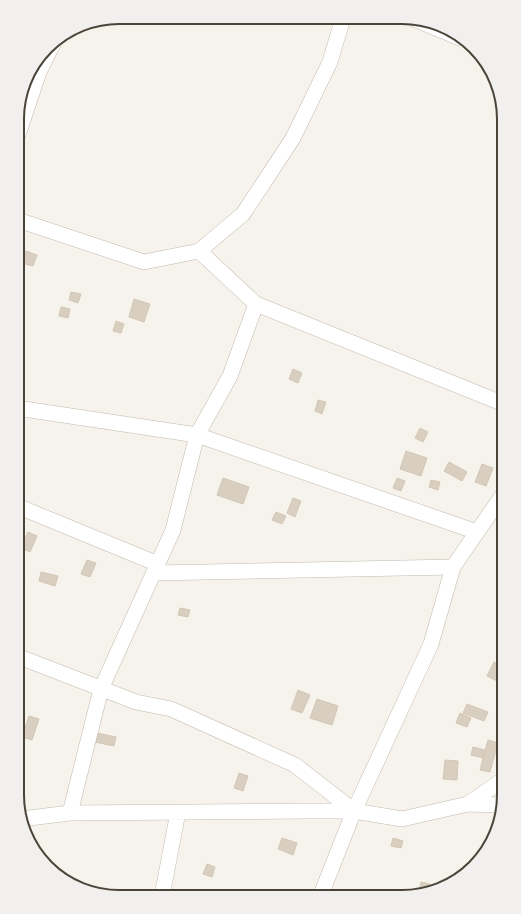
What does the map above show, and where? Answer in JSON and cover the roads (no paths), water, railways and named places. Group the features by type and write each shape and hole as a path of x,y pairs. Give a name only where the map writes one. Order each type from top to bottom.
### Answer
{"street":[{"path":"24,222 144,262 199,251 243,214 293,138 330,62 341,24"},
{"path":"24,117 39,72 47,56"},
{"path":"199,251 256,304 497,401"},
{"path":"70,813 101,689 173,530 197,435 230,376 256,304"},
{"path":"24,409 197,435 477,532"},
{"path":"323,890 354,811 431,644 453,567 497,503"},
{"path":"24,509 156,568 453,567"},
{"path":"24,659 136,702 171,710 296,765 354,811"},
{"path":"468,804 497,784"},
{"path":"27,818 70,813 354,811 402,819 468,804 497,805"},
{"path":"163,890 178,812"}]}
